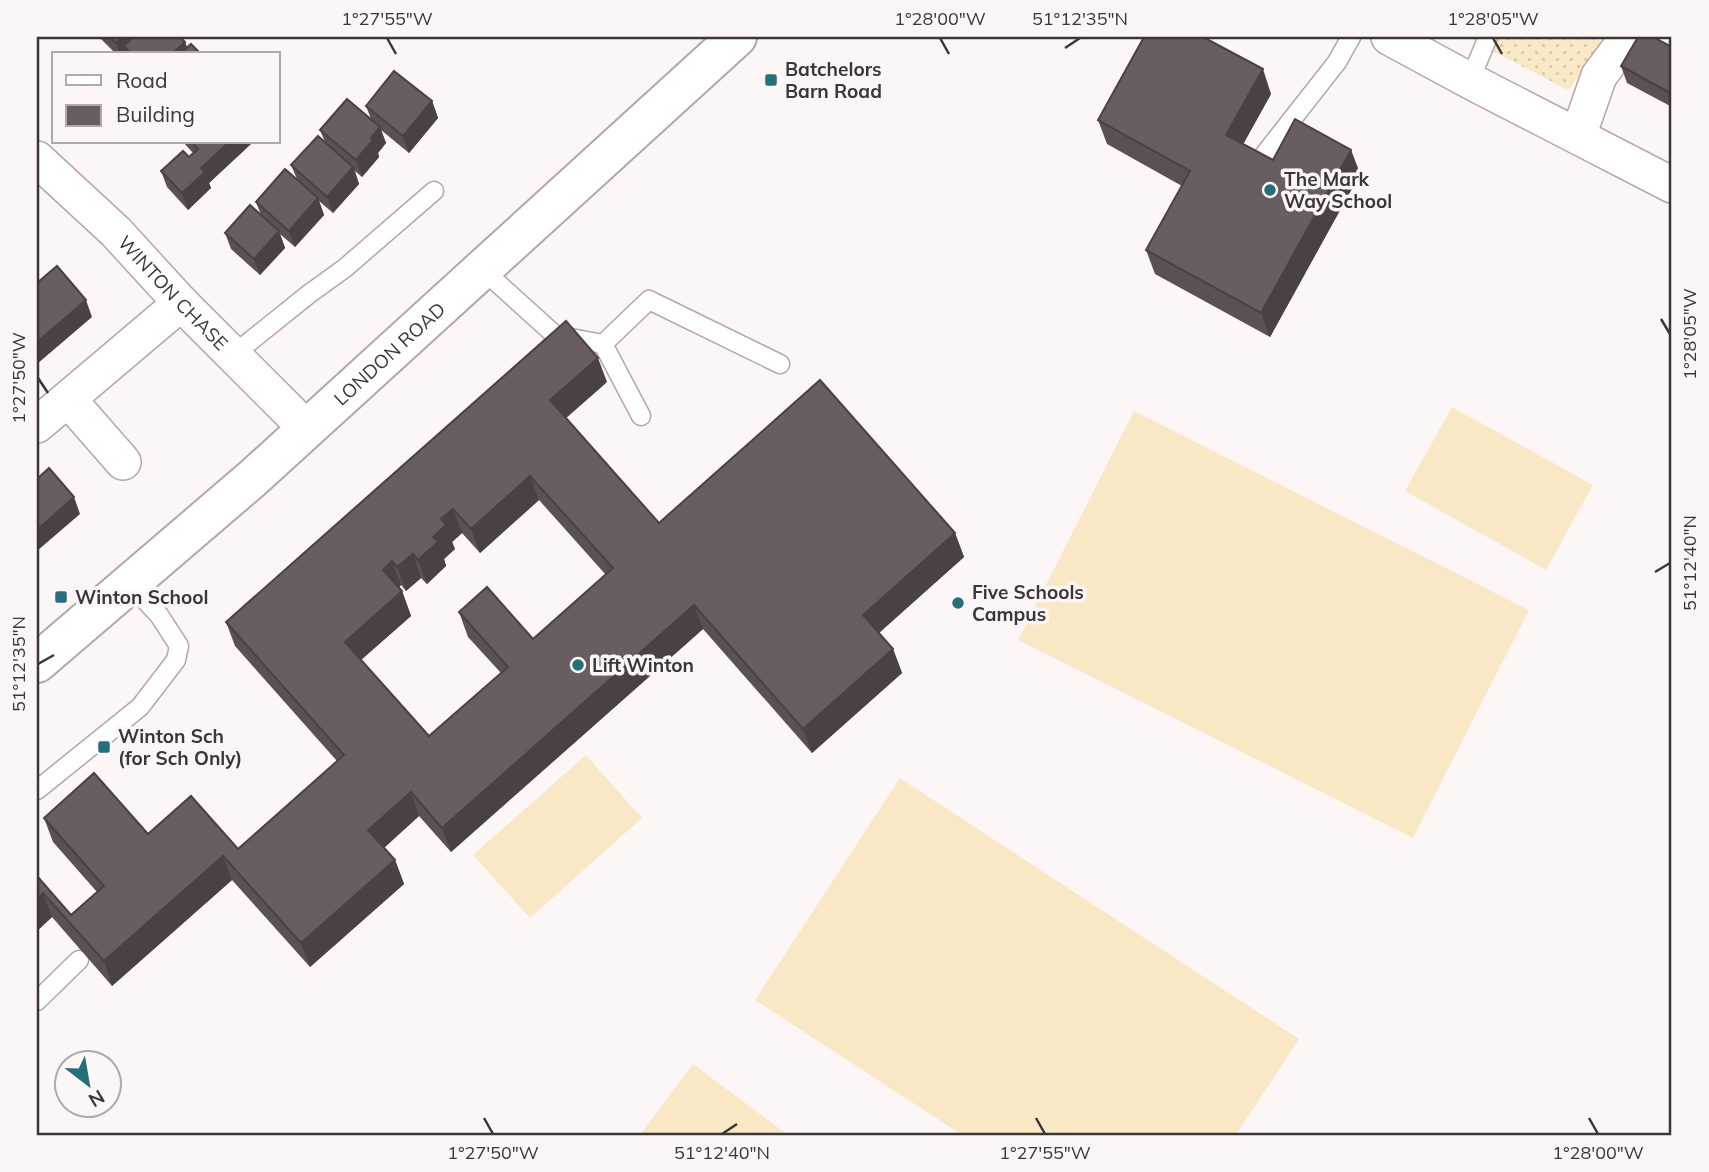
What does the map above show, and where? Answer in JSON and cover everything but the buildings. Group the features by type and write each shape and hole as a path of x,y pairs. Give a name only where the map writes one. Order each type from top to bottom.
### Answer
{"street":[{"name":"LONDON ROAD","path":"37,663 307,429 737,37"},
{"path":"1389,37 1672,184"},
{"path":"1578,136 1599,76 1628,37"},
{"name":"WINTON CHASE","path":"37,159 116,232 181,303 307,429"},
{"path":"37,425 181,303"},
{"path":"68,399 123,462"}],"lane":[{"path":"1253,169 1337,62 1351,37"},
{"path":"1470,80 1488,37"},
{"path":"233,355 345,268 434,191"},
{"path":"483,270 555,335 603,344"},
{"path":"603,344 649,300 780,364"},
{"path":"603,344 641,416"},
{"path":"37,790 140,707 176,660 179,646 159,615 130,584"},
{"path":"37,1001 79,960"}],"shaded area":[{"path":"1466,37 1611,37 1568,90"},
{"path":"1452,407 1593,485 1546,570 1405,491"},
{"path":"1134,411 1529,610 1413,838 1018,640"},
{"path":"586,755 642,818 530,918 473,855"},
{"path":"900,778 1299,1039 1236,1135 962,1135 755,1000"},
{"path":"693,1064 788,1135 640,1135"}],"place":[{"name":"Batchelors Barn Road","path":"771,80"},
{"name":"The Mark Way School","path":"1270,190"},
{"name":"Winton School","path":"61,597"},
{"name":"Five Schools Campus","path":"958,603"},
{"name":"Lift Winton","path":"578,665"},
{"name":"Winton Sch (for Sch Only)","path":"104,747"}]}
